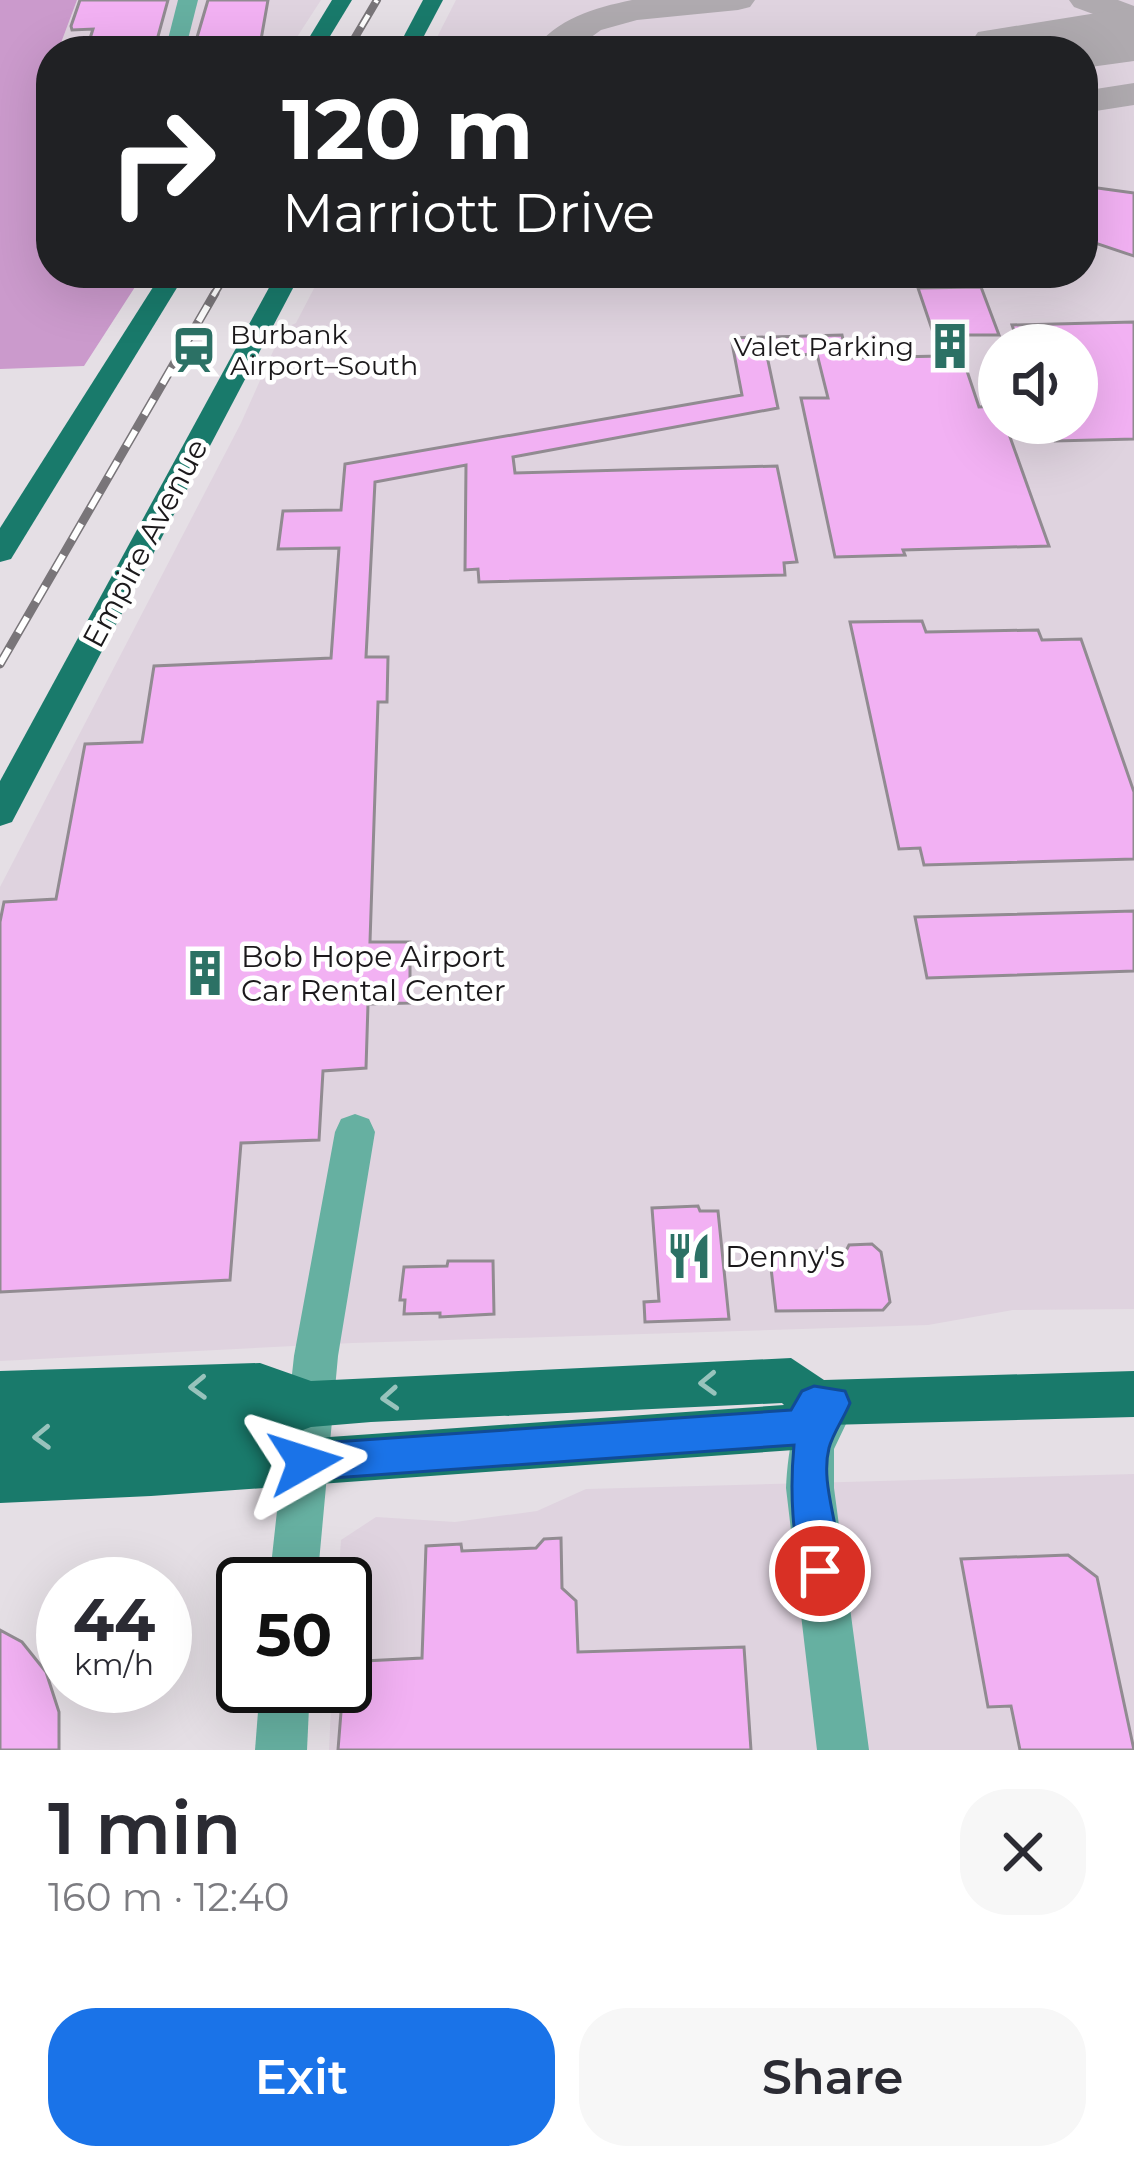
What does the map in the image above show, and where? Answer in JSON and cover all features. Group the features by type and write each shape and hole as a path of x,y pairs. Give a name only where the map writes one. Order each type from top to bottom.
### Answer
{"main road":[{"path":"320,36 343,0"},
{"path":"414,36 433,0"},
{"path":"0,552 165,288"},
{"name":"Empire Avenue","path":"0,813 281,288"},
{"path":"0,1438 242,1429 311,1404 562,1387 785,1380 796,1382 824,1403 1134,1394"},
{"path":"0,1394 260,1385 311,1404"},
{"path":"0,1479 794,1427 824,1403"}],"street":[{"path":"179,36 188,0"},
{"path":"296,1557 311,1404 356,1132"},
{"path":"824,1403 811,1446 810,1488 843,1750"},
{"path":"281,1750 284,1713"}],"shaded area":[{"path":"0,0 77,0 64,36 36,36 36,288 134,288 84,366 0,369"},
{"path":"77,0 321,0 298,36 64,36"},
{"path":"456,0 1134,0 1134,1309 1013,1310 928,1325 353,1343 0,1361 0,887 241,423 283,329 296,323 314,288 1098,288 1098,36 438,36"},
{"path":"1134,1474 1134,1750 329,1750 331,1713 372,1713 372,1557 340,1557 341,1540 376,1517 455,1522 537,1511 586,1489"}],"building":[{"path":"80,0 168,0 158,36 91,36 93,29 72,30"},
{"path":"208,0 268,0 262,36 197,36"},
{"path":"1098,188 1134,193 1134,256 1098,244"},
{"name":"Bob Hope Airport Car Rental Center","path":"918,288 981,288 995,324 978,324 978,335 955,335 978,404 978,444 1013,444 1049,546 835,557 801,398 828,398 817,354 767,356 778,408 513,457 515,473 777,466 797,562 784,563 785,575 479,582 478,569 465,570 466,465 375,482 366,657 388,657 387,702 378,702 370,942 410,942 410,1003 368,1004 366,1068 323,1071 319,1140 241,1143 230,1280 0,1292 0,922 4,902 56,899 85,744 142,742 154,666 331,658 339,548 278,549 283,511 341,510 345,464 742,395 731,338 842,335 847,358 941,356"},
{"path":"1134,322 1134,439 1098,440 1098,324 1053,324"},
{"path":"922,621 926,632 1038,630 1042,640 1081,639 1134,792 1134,859 924,865 920,848 899,849 850,622"},
{"path":"1134,911 1134,971 927,978 915,917"},
{"name":"Denny's","path":"698,1206 700,1211 718,1211 729,1319 645,1322 644,1302 659,1301 652,1208"},
{"path":"872,1244 881,1252 890,1302 883,1310 776,1311 769,1251 846,1251 849,1245"},
{"path":"448,1261 493,1261 494,1314 404,1314 405,1300 400,1300 404,1267 447,1266"},
{"path":"561,1538 562,1588 576,1601 578,1652 744,1647 751,1750 338,1750 341,1713 372,1713 372,1661 422,1658 426,1546 461,1544 462,1551 536,1548 544,1539"},
{"path":"1068,1555 1097,1577 1134,1750 1020,1750 1011,1706 988,1707 961,1559"},
{"path":"0,1630 22,1642 36,1660 36,1713 59,1713 59,1750 0,1750"}],"taxiway":[{"path":"567,36 589,23 637,9 738,0"},
{"path":"1086,0 1134,18"},
{"path":"1098,100 1134,94"}],"runway":[{"path":"1098,39 1134,34"}],"railway":[{"path":"356,36 377,0"},
{"path":"213,296 218,288"},
{"path":"0,664 215,293"}],"place":[{"name":"Valet Parking","path":"950,346"},
{"name":"Burbank Airport–South","path":"194,350"},
{"name":"Bob Hope Airport Car Rental Center","path":"205,973"},
{"name":"Denny's","path":"689,1256"}],"route":[{"path":"305,1462 794,1427 807,1420 814,1403 833,1403 811,1446 810,1488 820,1571"}]}
